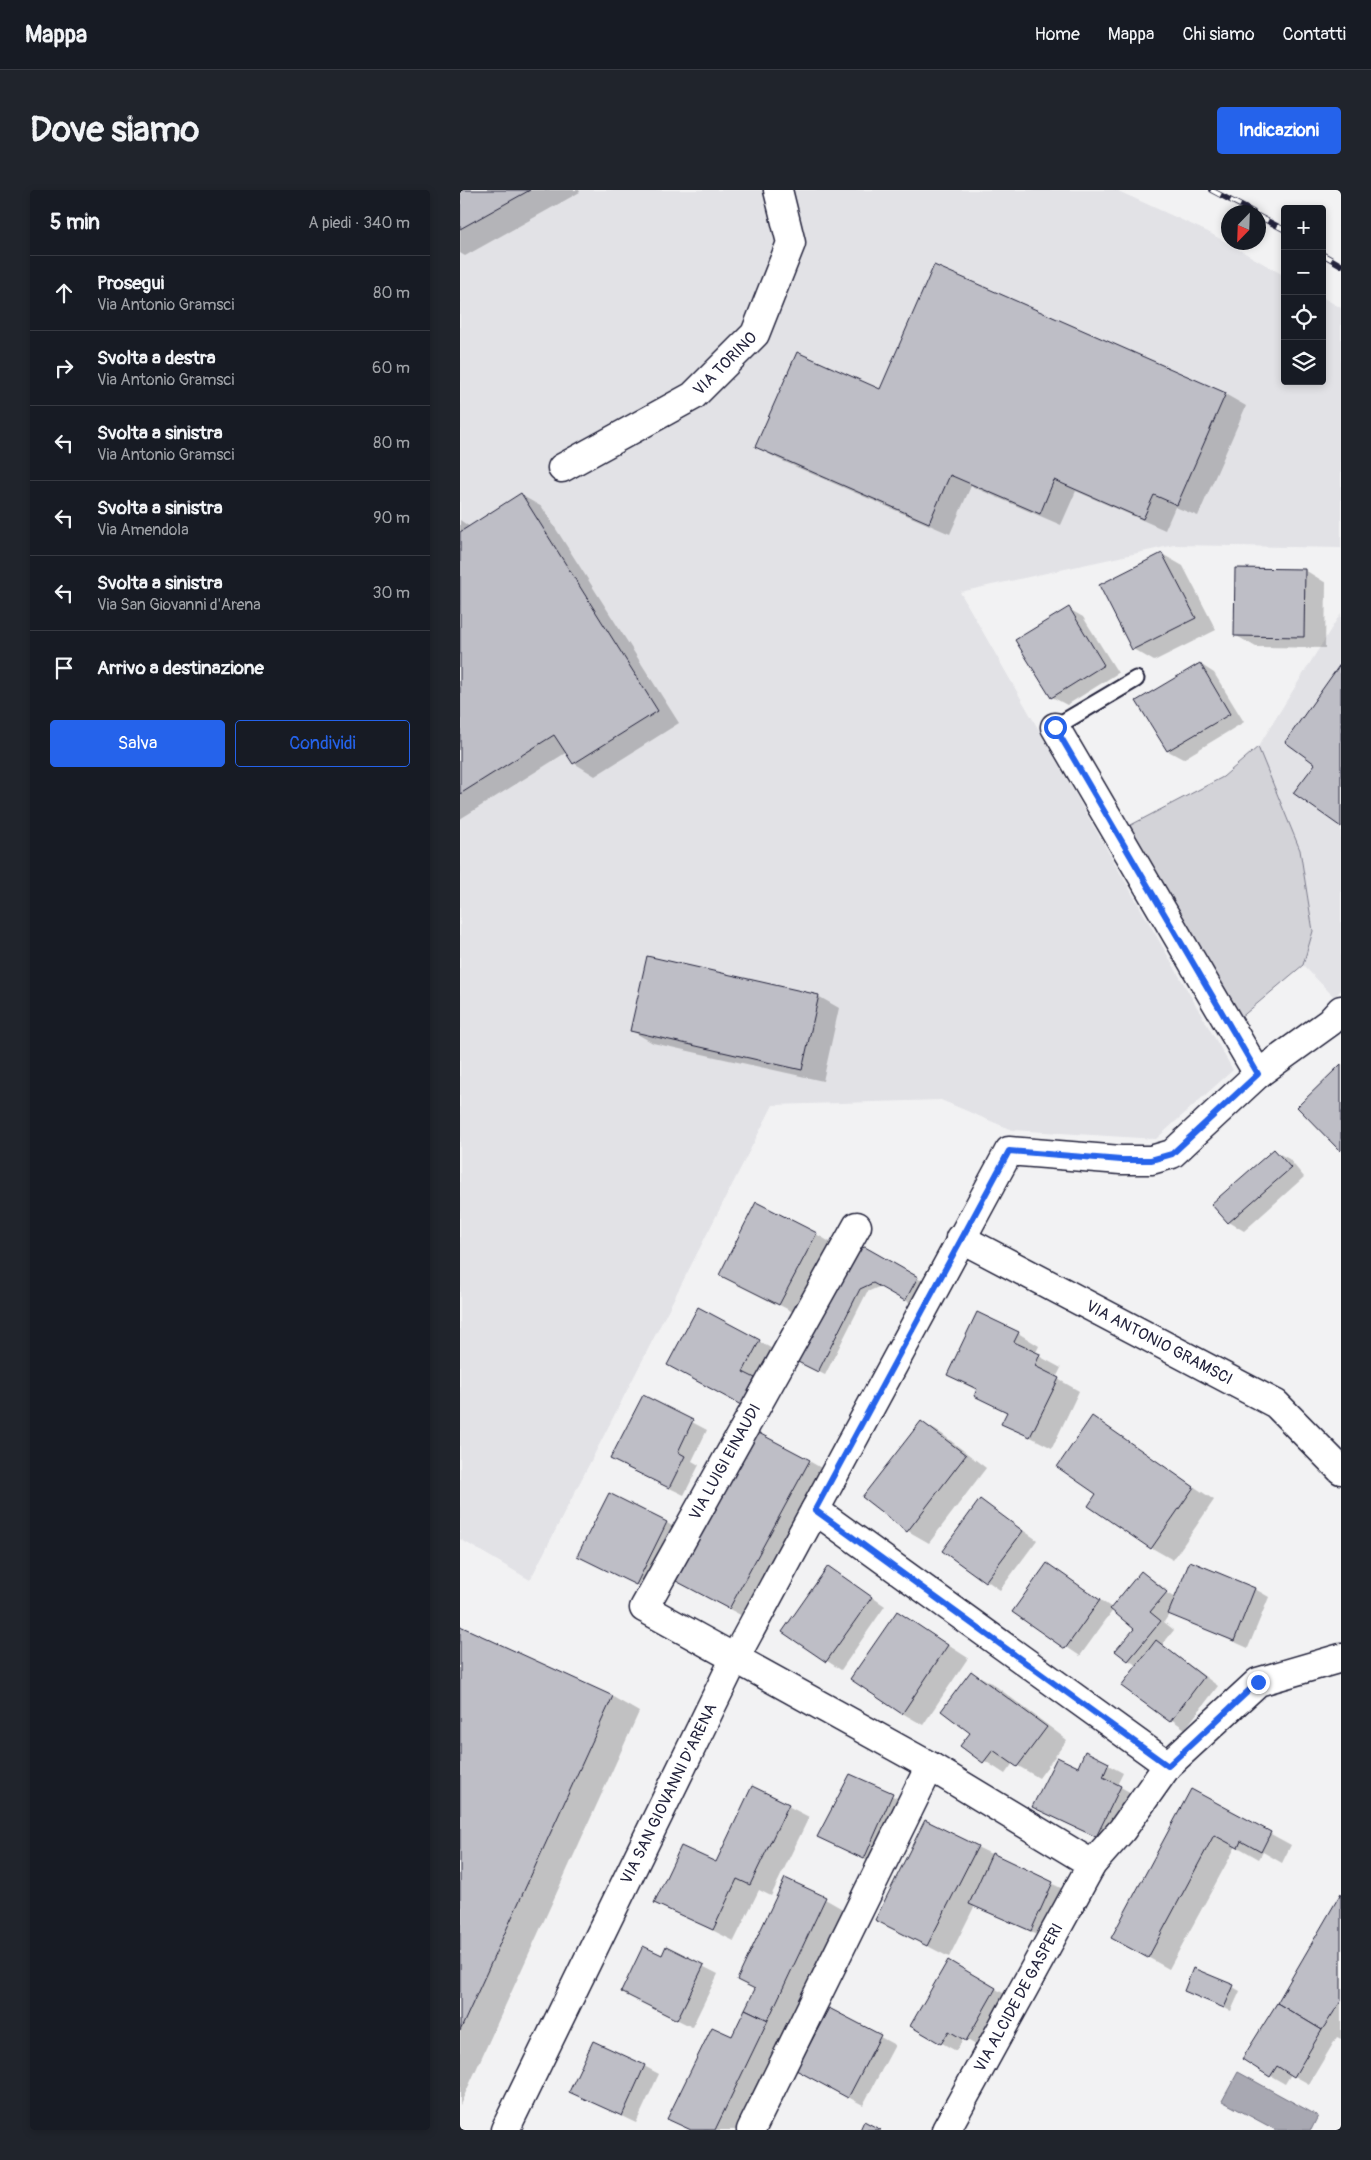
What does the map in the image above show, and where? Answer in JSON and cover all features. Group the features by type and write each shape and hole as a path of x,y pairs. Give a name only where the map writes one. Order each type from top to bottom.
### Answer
{"street":[{"name":"VIA TORINO","path":"562,468 693,396 755,334 791,243 778,190"},
{"path":"1055,727 1258,1074"},
{"path":"1341,1010 1330,1022 1258,1074 1172,1154 1151,1160 1121,1160 1009,1151 960,1238 735,1658 930,1766 1092,1864 1122,1830 1168,1766 1258,1682 1341,1658"},
{"name":"VIA LUIGI EINAUDI","path":"735,1658 644,1608 857,1226"},
{"name":"VIA ANTONIO GRAMSCI","path":"960,1238 1276,1404 1341,1470"},
{"path":"815,1510 1168,1766"},
{"name":"VIA SAN GIOVANNI D'ARENA","path":"505,2130 735,1658"},
{"path":"752,2130 930,1766"},
{"name":"VIA ALCIDE DE GASPERI","path":"946,2130 1092,1864"}],"lane":[{"path":"1055,727 1136,679"}],"shaded area":[{"path":"460,190 1116,190 1221,239 1221,250 1240,250 1281,274 1281,385 1326,385 1326,299 1341,308 1341,548 1174,545 960,592 1233,1070 1156,1139 1012,1130 941,1100 773,1105 530,1580 460,1539"},
{"path":"1341,613 1341,989 1335,998 1303,965 1313,931 1300,850 1258,747"},
{"path":"1258,747 1300,850 1313,931 1303,965 1239,1019 1129,826 1223,777"},
{"path":"1238,2072 1318,2116 1311,2130 1276,2130 1222,2101"}],"building":[{"path":"460,190 530,190 460,229"},
{"path":"934,265 1226,393 1177,505 1154,495 1143,519 1054,480 1040,514 950,475 929,523 755,447 797,352 880,389"},
{"path":"521,493 658,711 573,764 554,735 460,794 460,532"},
{"path":"1162,553 1196,618 1132,650 1099,585"},
{"path":"1235,568 1305,569 1304,637 1234,636"},
{"path":"1069,607 1104,665 1051,698 1015,640"},
{"path":"1200,663 1230,714 1167,751 1136,701"},
{"path":"1341,663 1341,827 1293,793 1315,764 1285,742"},
{"path":"647,956 819,995 802,1070 630,1031"},
{"path":"1341,1064 1341,1150 1340,1151 1297,1107"},
{"path":"1274,1149 1291,1168 1228,1223 1211,1204"},
{"path":"756,1202 817,1233 779,1305 719,1275"},
{"path":"865,1247 918,1277 905,1301 873,1283 860,1289 818,1372 794,1360 848,1252"},
{"path":"698,1307 760,1340 743,1372 755,1378 741,1405 667,1365"},
{"path":"977,1312 1019,1332 1014,1342 1040,1354 1035,1366 1059,1378 1030,1437 1001,1424 1007,1412 974,1396 977,1389 947,1375"},
{"path":"643,1395 693,1420 678,1452 685,1456 669,1488 610,1459"},
{"path":"1092,1416 1194,1487 1151,1549 1088,1506 1096,1494 1057,1467"},
{"path":"921,1421 966,1455 907,1532 862,1497"},
{"path":"757,1432 810,1460 729,1609 676,1581"},
{"path":"609,1493 667,1522 636,1585 577,1556"},
{"path":"980,1499 1023,1531 985,1582 942,1551"},
{"path":"1190,1561 1255,1588 1234,1641 1168,1614"},
{"path":"1047,1563 1100,1600 1065,1649 1012,1612"},
{"path":"828,1566 872,1597 826,1662 782,1632"},
{"path":"1141,1571 1167,1592 1150,1612 1161,1621 1128,1661 1115,1651 1134,1629 1110,1609"},
{"path":"897,1611 948,1645 902,1714 850,1679"},
{"path":"460,1626 613,1696 460,2031"},
{"path":"1156,1640 1204,1677 1170,1722 1121,1686"},
{"path":"971,1671 1047,1727 1017,1767 993,1750 983,1763 960,1746 970,1733 941,1711"},
{"path":"1085,1751 1109,1763 1103,1777 1121,1786 1096,1837 1032,1807 1057,1757 1078,1767"},
{"path":"850,1774 893,1793 864,1859 817,1837"},
{"path":"752,1786 789,1804 750,1885 737,1879 713,1930 654,1903 681,1846 716,1862"},
{"path":"1191,1789 1271,1832 1261,1852 1241,1841 1238,1848 1214,1835 1148,1958 1111,1938"},
{"path":"925,1820 978,1846 927,1946 875,1920"},
{"path":"992,1853 1053,1882 1031,1931 969,1904"},
{"path":"785,1878 826,1897 768,2020 745,2009 755,1989 737,1980"},
{"path":"1341,1893 1341,2001 1322,2030 1277,2003"},
{"path":"643,1946 662,1955 666,1946 704,1965 677,2020 621,1992"},
{"path":"948,1960 996,1988 966,2041 949,2031 941,2044 910,2026"},
{"path":"1193,1968 1234,1985 1224,2008 1184,1991"},
{"path":"1277,2003 1322,2030 1294,2077 1277,2066 1270,2077 1242,2059"},
{"path":"829,2008 881,2035 848,2098 796,2070"},
{"path":"745,2009 768,2020 715,2130 691,2130 667,2119 712,2027 732,2036"},
{"path":"593,2041 645,2065 622,2116 569,2092"},
{"path":"864,2121 881,2130 860,2130"}],"railway":[{"path":"1211,190 1240,205"},
{"path":"1266,220 1281,228"},
{"path":"1326,256 1341,265"}],"route":[{"path":"1055,727 1191,956 1258,1074 1172,1154 1151,1160 1121,1160 1009,1151 960,1238 815,1510 1168,1766 1258,1682"}]}
